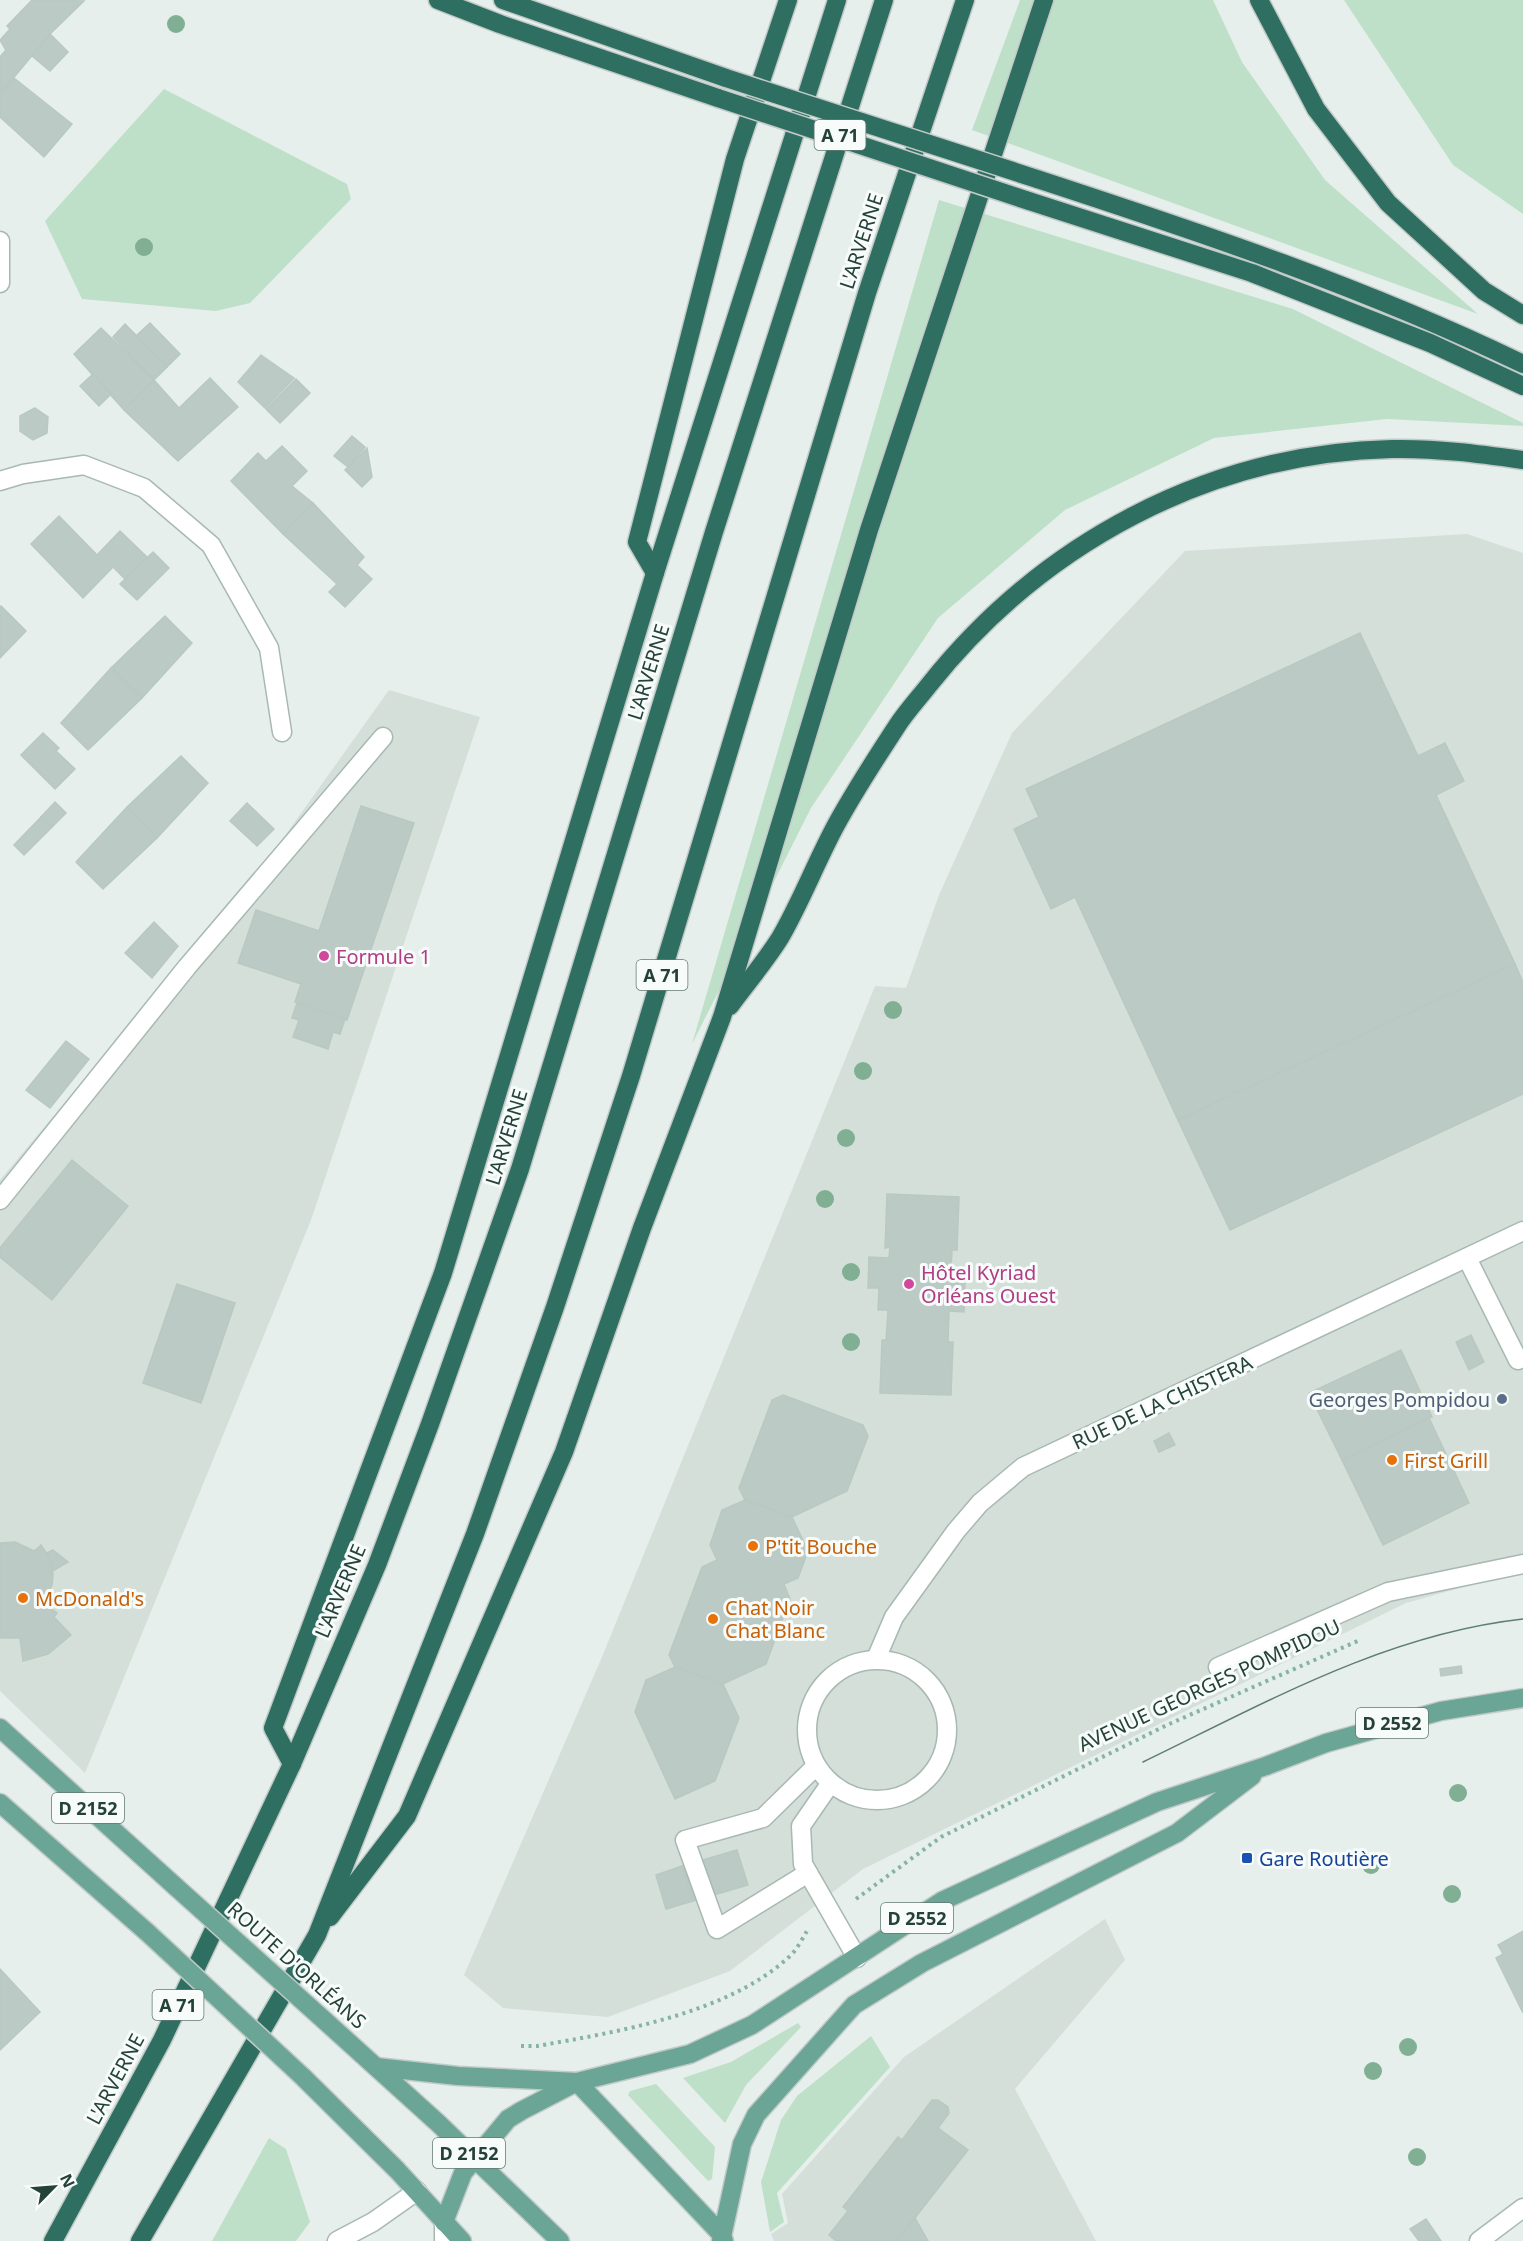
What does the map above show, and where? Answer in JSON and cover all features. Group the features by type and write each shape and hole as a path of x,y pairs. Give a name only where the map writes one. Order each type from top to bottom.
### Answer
{"highway":[{"path":"438,0 500,24 718,98 1252,273 1430,343 1523,386"},
{"path":"503,0 726,78 1248,250 1438,322 1523,364"},
{"path":"655,573 637,542 735,159 788,0"},
{"path":"292,1764 273,1728 443,1273 655,573 837,0"},
{"name":"L'ARVERNE","path":"52,2241 162,2040 292,1764 377,1565 494,1248 520,1169 714,532 884,0"},
{"name":"L'ARVERNE","path":"140,2241 317,1935 475,1534 562,1286 631,1076 867,293 966,0"},
{"path":"317,1935 406,1816 564,1452 642,1228 722,1017 869,530 1044,0"},
{"path":"1259,0 1316,109 1388,203 1484,291 1523,315"},
{"path":"722,1017 780,938 837,824 898,724 963,643 1026,586 1086,541 1165,500 1227,477 1312,457 1391,449 1469,453 1523,460"}],"main road":[{"name":"D 2552","path":"577,2082 690,2054 752,2025 942,1901 1157,1802 1266,1766 1326,1743 1389,1724 1442,1711 1523,1698"},
{"name":"ROUTE D'ORLÉANS","path":"0,1728 376,2067 560,2241"},
{"name":"D 2552","path":"722,2239 742,2144 756,2115 854,2005 922,1963 1177,1833 1266,1766"},
{"name":"D 2152","path":"0,1803 148,1933 303,2077 417,2191 462,2241"},
{"path":"376,2067 499,2079 577,2082 722,2239"},
{"path":"444,2222 463,2173 473,2158 508,2119 577,2082"}],"street":[{"path":"0,241 0,283"},
{"path":"0,481 24,474 84,465 144,488 211,545 269,648 282,732"},
{"path":"0,1200 187,967 383,738"},
{"name":"RUE DE LA CHISTERA","path":"876,1659 894,1617 956,1531 980,1503 1023,1467 1523,1231"},
{"path":"1467,1258 1518,1360"},
{"path":"1218,1667 1388,1592 1523,1563"},
{"path":"876,1659 898,1663 919,1673 935,1689 945,1710 947,1733 944,1755 932,1775 916,1790 895,1799 872,1801 850,1796 830,1784 816,1766 807,1743 807,1719 815,1696 831,1676 852,1664 876,1659"},
{"path":"808,1873 717,1929 685,1840 763,1818 816,1766"},
{"path":"830,1784 801,1826 803,1864 856,1958"},
{"path":"337,2241 373,2222 417,2191"},
{"path":"1479,2241 1523,2208"},
{"path":"444,2222 444,2241"}],"path":[{"name":"AVENUE GEORGES POMPIDOU","path":"868,1891 941,1837 1167,1725 1363,1639"},
{"path":"519,2046 537,2046 659,2022 750,1986 791,1956 809,1929"}],"shaded area":[{"path":"1467,534 1523,553 1523,1574 1503,1576 1406,1603 863,1869 730,1971 608,2017 503,2008 464,1975 602,1657 875,986 906,988 939,895 1012,733 1185,551"},
{"path":"389,690 480,717 311,1220 85,1773 0,1691 0,1180 269,858"},
{"path":"1105,1919 1125,1960 1015,2089 1096,2241 774,2241 771,2234 788,2223 782,2194 904,2057"}],"green space":[{"path":"1020,0 1213,0 1242,62 1325,180 1478,314 972,130"},
{"path":"1344,0 1523,0 1523,214 1453,165"},
{"path":"164,89 347,184 351,199 250,303 216,311 82,299 45,221"},
{"path":"939,200 1293,309 1523,423 1523,426 1387,419 1214,438 1065,510 938,618 811,808 692,1044"},
{"path":"798,2023 801,2027 746,2085 725,2123 683,2078 731,2062"},
{"path":"871,2036 890,2067 777,2193 784,2222 770,2232 761,2182 781,2120 797,2096"},
{"path":"656,2084 715,2147 712,2179 708,2181 628,2095 630,2091"},
{"path":"269,2138 286,2149 310,2222 296,2241 212,2241"}],"building":[{"path":"32,0 84,1 50,34 0,94 0,57 6,50 0,40 10,29 7,26"},
{"path":"50,34 68,52 50,71 32,56"},
{"path":"14,78 72,124 44,157 0,117 0,94"},
{"path":"150,323 180,354 167,367 136,336"},
{"path":"125,324 167,367 154,380 113,337"},
{"path":"101,328 154,380 124,410 74,354"},
{"path":"261,355 294,378 265,408 238,382"},
{"path":"93,374 111,394 99,406 80,386"},
{"path":"210,378 238,407 178,461 124,410 154,380 179,408"},
{"path":"296,379 310,393 280,423 266,409"},
{"path":"35,408 48,417 47,433 33,440 20,431 20,416"},
{"path":"352,436 365,447 348,467 334,456"},
{"path":"282,446 307,471 292,486 313,503 283,534 231,481 258,453 266,461"},
{"path":"367,448 372,477 362,487 345,470"},
{"path":"313,503 364,557 357,565 372,579 345,607 329,592 337,584 283,534"},
{"path":"59,516 97,555 120,531 147,557 125,579 113,567 83,598 31,544"},
{"path":"153,552 169,568 137,600 120,584"},
{"path":"0,607 26,631 0,658"},
{"path":"165,616 192,643 142,698 111,668"},
{"path":"1360,633 1418,756 1445,743 1464,781 1436,795 1515,964 1178,1120 1075,897 1051,909 1014,829 1039,817 1026,789"},
{"path":"111,668 142,698 88,750 61,723"},
{"path":"43,733 59,748 56,751 75,769 55,789 21,755"},
{"path":"181,756 208,783 157,838 127,807"},
{"path":"55,802 66,813 52,827 41,817"},
{"path":"247,803 274,829 257,846 230,821"},
{"path":"361,806 414,823 347,1020 295,1002 301,984 238,963 256,910 319,931"},
{"path":"127,807 157,838 103,889 76,862"},
{"path":"41,817 52,827 24,855 14,845"},
{"path":"154,922 178,946 152,978 125,953"},
{"path":"1515,964 1523,982 1523,1094 1230,1230 1178,1120"},
{"path":"297,1003 345,1019 340,1034 333,1032 328,1049 293,1037 299,1020 292,1018"},
{"path":"66,1041 89,1059 50,1108 26,1090"},
{"path":"72,1160 128,1206 52,1300 0,1257 0,1248"},
{"path":"887,1194 959,1197 957,1250 952,1250 949,1311 948,1342 953,1342 951,1395 880,1393 882,1340 886,1340 888,1310 878,1310 879,1288 868,1288 869,1257 889,1258 890,1247 885,1248"},
{"path":"951,1281 965,1281 964,1312 949,1311"},
{"path":"177,1284 235,1303 201,1403 143,1383"},
{"path":"1471,1335 1484,1362 1469,1370 1456,1342"},
{"path":"1401,1350 1432,1417 1342,1460 1309,1393"},
{"path":"783,1395 863,1425 868,1436 847,1491 792,1517 745,1500 739,1488 772,1400"},
{"path":"1429,1418 1469,1503 1383,1545 1342,1460"},
{"path":"1169,1433 1175,1445 1159,1452 1154,1441"},
{"path":"745,1500 792,1517 808,1551 798,1578 784,1584 790,1599 766,1664 723,1684 675,1667 669,1655 702,1567 717,1560 710,1545 722,1510"},
{"name":"McDonald's","path":"15,1542 34,1551 41,1545 50,1558 52,1585 43,1602 57,1613 54,1617 71,1635 48,1654 23,1661 20,1638 0,1638 0,1543"},
{"path":"53,1550 68,1562 53,1571 47,1553"},
{"path":"1461,1666 1462,1673 1441,1676 1440,1669"},
{"path":"675,1667 723,1684 739,1718 715,1781 675,1799 635,1712 646,1680"},
{"path":"737,1850 748,1885 693,1901 682,1866"},
{"path":"682,1866 693,1901 666,1909 656,1875"},
{"path":"1523,1931 1523,2013 1496,1958 1503,1954 1498,1945"},
{"path":"0,1969 40,2012 0,2050"},
{"path":"932,2100 938,2100 948,2107 949,2113 938,2128 968,2150 897,2241 836,2241 829,2235 848,2211 843,2207 898,2137 902,2140"},
{"path":"915,2218 928,2241 897,2241"},
{"path":"1426,2219 1441,2241 1419,2241 1410,2229"}],"tram line":[{"path":"1143,1762 1281,1695 1375,1655 1423,1639 1472,1627 1523,1619"}],"place":[{"name":"Formule 1","path":"324,956"},
{"name":"Hôtel Kyriad Orléans Ouest","path":"909,1284"},
{"name":"Georges Pompidou","path":"1502,1399"},
{"name":"First Grill","path":"1392,1460"},
{"name":"P'tit Bouche","path":"753,1546"},
{"name":"McDonald's","path":"23,1598"},
{"name":"Chat Noir Chat Blanc","path":"713,1619"},
{"name":"Gare Routière","path":"1247,1858"}]}
